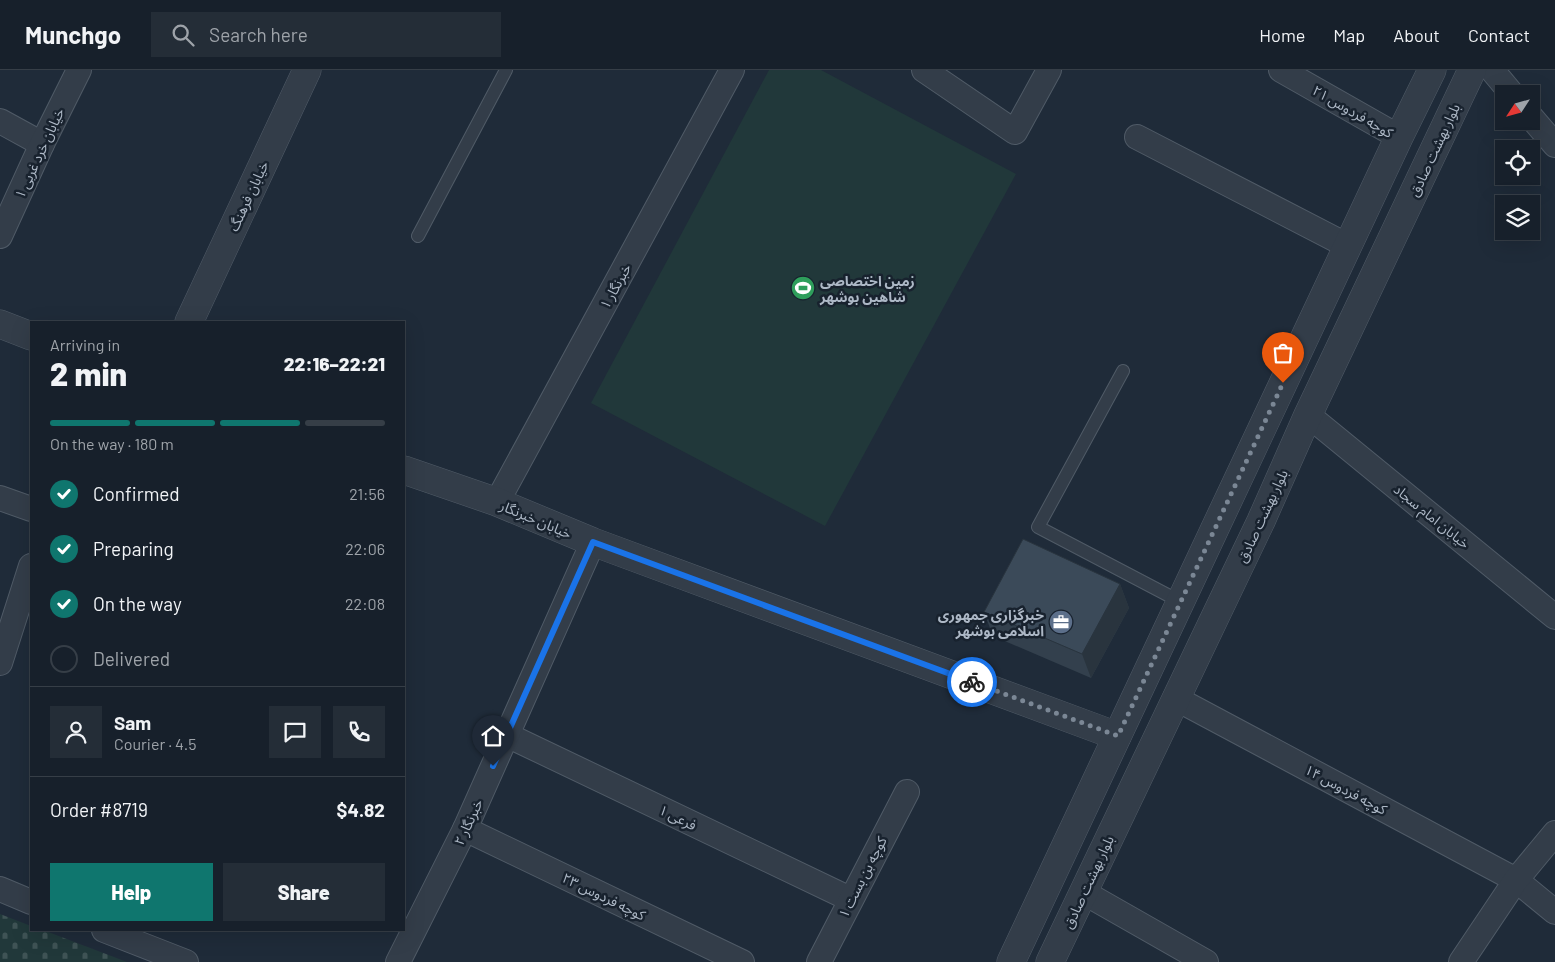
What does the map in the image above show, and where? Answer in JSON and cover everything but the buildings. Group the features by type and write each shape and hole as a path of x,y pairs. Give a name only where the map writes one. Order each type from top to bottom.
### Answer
{"street":[{"name":"خیابان خرد غربی ۱","path":"0,236 42,144 79,70"},
{"name":"خیابان فرهنگ","path":"189,321 307,70"},
{"name":"خبرنگار ۱","path":"497,502 732,70"},
{"path":"924,70 1015,132 1049,70"},
{"name":"کوچه فردوس ۲۱","path":"1281,70 1399,137"},
{"path":"1011,962 1432,70"},
{"name":"بلوار بهشت صادق","path":"1050,962 1261,521 1308,415 1472,70"},
{"path":"1492,70 1504,85"},
{"path":"0,121 42,144"},
{"path":"1540,128 1555,145"},
{"path":"1138,137 1348,246"},
{"path":"0,324 30,336"},
{"name":"خیابان امام سجاد","path":"1308,415 1555,617"},
{"name":"خیابان خبرنگار","path":"405,470 497,502 593,542 1118,736"},
{"path":"0,498 30,510"},
{"path":"1227,504 1261,521"},
{"name":"خبرنگار ۲","path":"398,962 465,829 593,542"},
{"path":"0,663 30,569"},
{"name":"کوچه فردوس ۱۴","path":"1175,698 1516,880 1555,912"},
{"name":"فرعی ۱","path":"507,735 850,899"},
{"name":"کوچه بن بست ۱","path":"819,962 906,792"},
{"name":"کوچه فردوس ۲۳","path":"465,829 742,962"},
{"path":"1461,962 1516,880 1555,833"},
{"path":"0,889 30,902"},
{"path":"1083,892 1206,962"},
{"path":"107,931 186,962"}],"lane":[{"path":"418,236 506,70"},
{"path":"1123,371 1038,527 1181,602"}],"green space":[{"name":"زمین اختصاصی شاهین بوشهر","path":"769,70 821,70 1016,174 825,526 591,403"},
{"path":"0,914 30,926 30,931 46,931 127,962 0,962"}],"way so far":[{"path":"972,682 1118,736 1283,383"}],"place":[{"name":"زمین اختصاصی شاهین بوشهر","path":"803,288"},
{"name":"خبرگزاری جمهوری اسلامی بوشهر","path":"1061,622"}],"route":[{"path":"493,766 593,542 972,682"}]}
